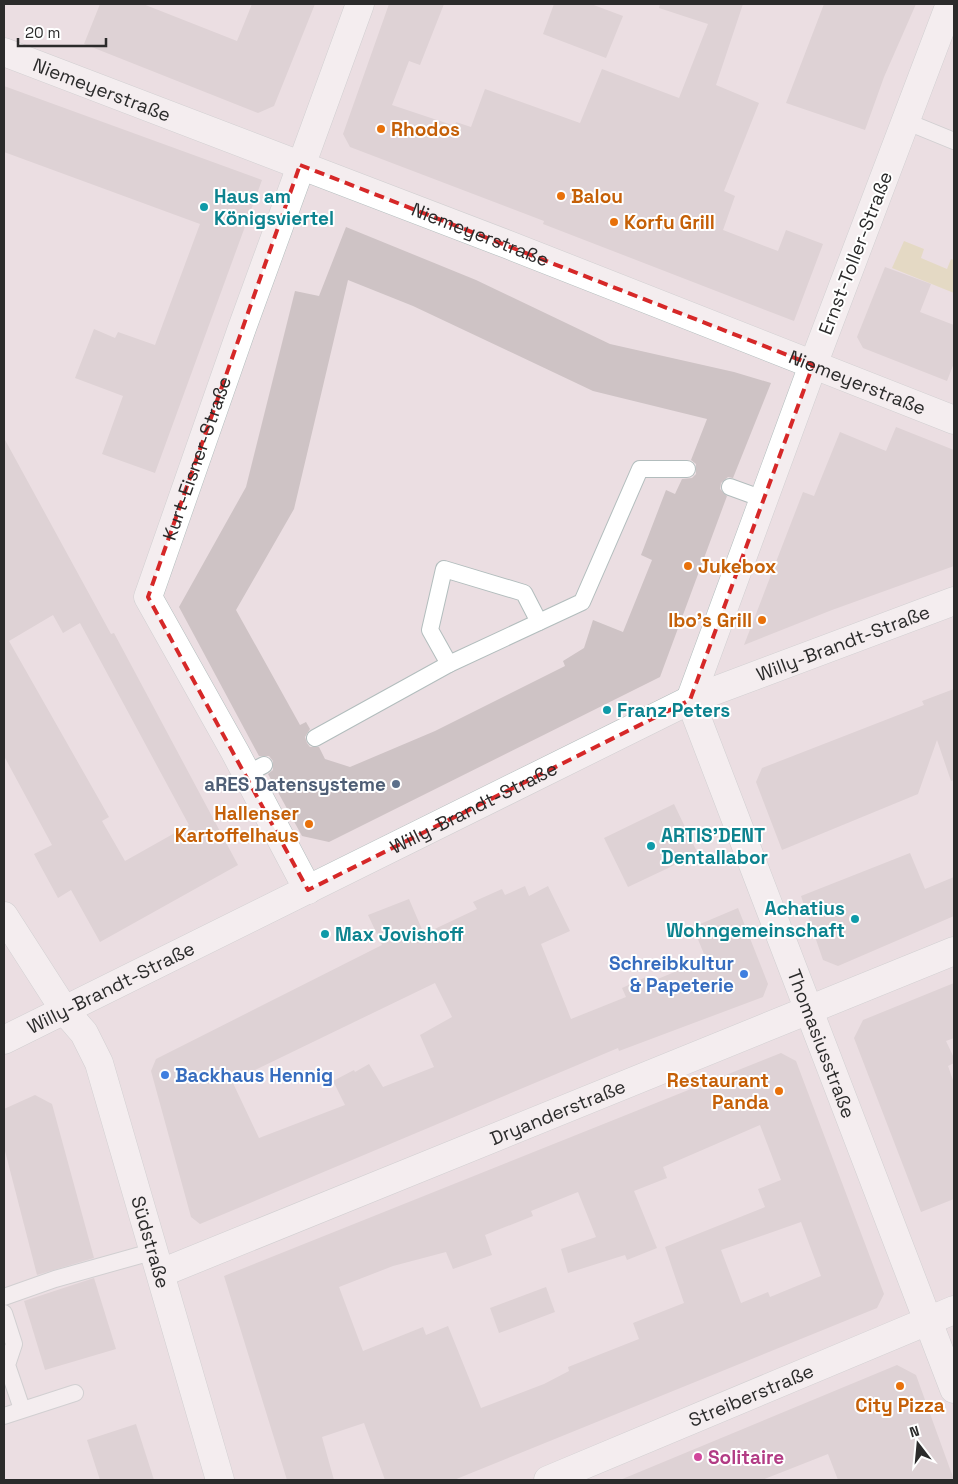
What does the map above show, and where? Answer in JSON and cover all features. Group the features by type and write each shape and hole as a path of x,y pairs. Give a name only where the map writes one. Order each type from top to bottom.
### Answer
{"street":[{"name":"Kurt-Eisner-Straße","path":"308,890 249,763 148,597 300,165 360,4"},
{"name":"Ernst-Toller-Straße","path":"690,700 813,365 950,4"},
{"name":"Niemeyerstraße","path":"4,52 300,165 954,420"},
{"name":"Willy-Brandt-Straße","path":"4,1040 690,700 954,601"},
{"name":"Thomasiusstraße","path":"690,700 954,1389"},
{"name":"Südstraße","path":"4,916 65,1011 84,1033 99,1063 220,1480"},
{"name":"Dryanderstraße","path":"158,1262 810,1010 954,952"},
{"name":"Streiberstraße","path":"548,1480 954,1310"}],"lane":[{"path":"905,121 954,141"},
{"path":"315,738 449,664 582,602 640,469 687,469"},
{"path":"730,487 763,499"},
{"path":"449,664 430,630 444,569 524,593 540,622"},
{"path":"4,1296 55,1279 158,1262"},
{"path":"4,1313 14,1344 7,1365 22,1409"},
{"path":"4,1416 75,1392"}],"highlighted area":[{"path":"300,165 813,365 690,700 308,890 148,597"}],"shaded area":[{"path":"904,241 924,249 921,258 947,269 951,259 954,260 954,293 892,268"}],"building":[{"path":"100,4 143,4 237,41 252,4 315,4 274,106 258,113 84,44"},
{"path":"389,4 444,4 420,65 409,61 392,105 455,126 456,122 471,127 485,89 580,123 602,69 679,98 708,24 659,8 660,4 743,4 716,85 759,103 724,191 735,196 723,230 778,251 786,230 823,244 794,321 543,224 544,221 350,147 343,134"},
{"path":"554,4 591,4 623,16 606,58 543,34"},
{"path":"824,4 916,4 884,77 865,130 786,103"},
{"path":"4,86 262,180 155,473 102,454 123,396 75,378 94,329 115,338 118,332 155,345 200,224 4,152"},
{"path":"346,227 476,280 610,344 734,372 771,383 733,478 728,477 721,483 720,489 727,496 660,677 329,842 302,836 268,774 273,770 273,761 269,756 259,756 179,607 246,487 295,291 319,296","holes":["348,280 413,306 593,391 707,419 691,460 696,464 696,474 692,478 682,479 675,494 666,490 641,555 652,560 623,632 593,620 584,648 563,661 565,666 435,731 350,767 325,759 319,747 310,747 307,743 305,737 310,729 306,722 300,725 236,610 294,509"]},
{"path":"885,267 931,284 920,312 954,325 954,363 947,381 863,348 857,337"},
{"path":"896,427 954,450 954,566 832,610 744,645 803,492 814,496 840,432 886,451"},
{"path":"4,438 111,634 114,633 238,865 100,942 71,890 58,898 34,854 52,845 4,756","holes":["53,615 63,633 80,623 189,825 125,861 102,821 109,817 9,641"]},
{"path":"954,689 954,780 951,781 937,740 918,794 782,850 756,782 762,768 924,705 922,701"},
{"name":"ARTIS'DENT Dentallabor","path":"674,804 698,854 628,887 604,838"},
{"name":"Achatius Wohngemeinschaft","path":"910,853 925,889 954,877 954,916 838,966 823,960 801,896"},
{"path":"525,886 529,896 548,886 570,931 541,944 571,1019 626,997 622,988 646,977 648,983 706,959 693,927 738,908 768,984 763,997 619,1051 618,1048 200,1224 191,1217 151,1071 156,1059 382,945 368,915 409,899 424,934 477,909 473,902 502,889 505,895","holes":["435,983 452,1017 420,1035 434,1067 383,1087 369,1064 355,1072 354,1070 333,1081 345,1105 259,1138 232,1081"]},
{"path":"954,983 954,1038 946,1041 954,1058 954,1063 948,1066 954,1083 954,1199 921,1212 854,1038 863,1020"},
{"path":"781,1053 796,1061 884,1294 877,1308 454,1480 385,1480 364,1423 322,1437 334,1480 287,1480 224,1276","holes":["760,1125 781,1180 758,1189 765,1207 665,1247 684,1303 633,1323 639,1339 568,1367 569,1371 544,1384 481,1408 448,1326 426,1335 423,1327 363,1351 339,1287 393,1266 446,1252 453,1269 492,1255 485,1235 533,1216 531,1211 578,1192 596,1237 561,1249 568,1273 625,1255 627,1260 657,1248 634,1191 667,1178 663,1167","801,1222 821,1276 770,1297 768,1292 741,1303 721,1250"]},
{"path":"35,1095 52,1104 94,1258 37,1275 4,1147 4,1109"},
{"path":"94,1278 116,1349 45,1370 24,1301"},
{"path":"546,1287 555,1312 499,1333 490,1308"},
{"path":"897,1365 916,1375 954,1480 838,1480 828,1454 762,1480 620,1480"},
{"path":"136,1424 154,1480 100,1480 87,1440"}],"place":[{"name":"Rhodos","path":"381,129"},
{"name":"Balou","path":"561,196"},
{"name":"Haus am Königsviertel","path":"204,207"},
{"name":"Korfu Grill","path":"614,222"},
{"name":"Jukebox","path":"688,566"},
{"name":"Ibo's Grill","path":"762,620"},
{"name":"Franz Peters","path":"607,710"},
{"name":"aRES Datensysteme","path":"396,784"},
{"name":"Hallenser Kartoffelhaus","path":"309,824"},
{"name":"ARTIS'DENT Dentallabor","path":"651,846"},
{"name":"Achatius Wohngemeinschaft","path":"855,919"},
{"name":"Max Jovishoff","path":"325,934"},
{"name":"Schreibkultur & Papeterie","path":"744,974"},
{"name":"Backhaus Hennig","path":"165,1075"},
{"name":"Restaurant Panda","path":"779,1091"},
{"name":"City Pizza","path":"900,1386"},
{"name":"Solitaire","path":"698,1457"}]}
